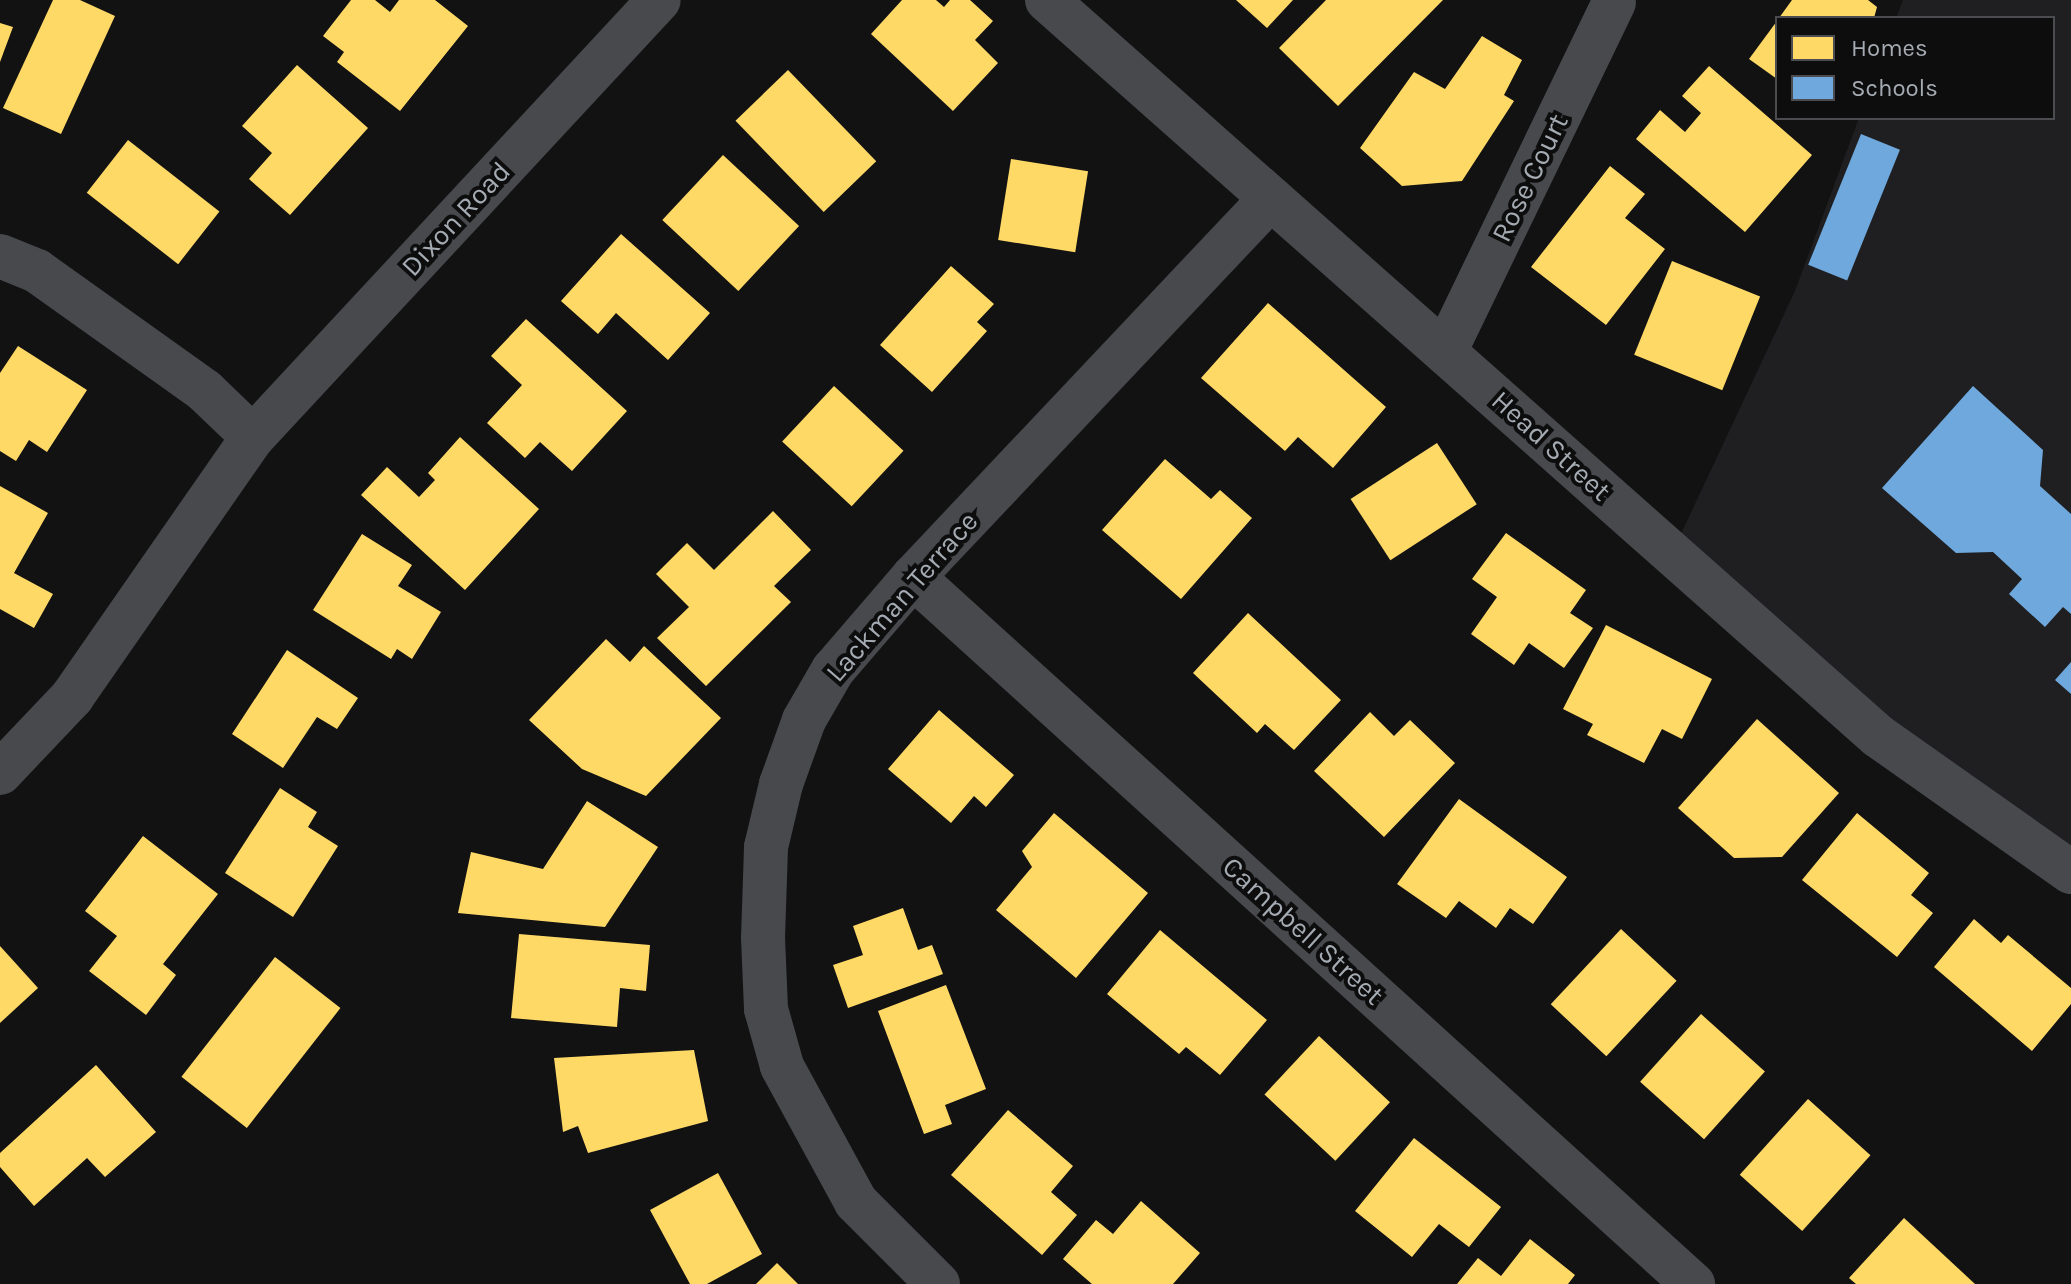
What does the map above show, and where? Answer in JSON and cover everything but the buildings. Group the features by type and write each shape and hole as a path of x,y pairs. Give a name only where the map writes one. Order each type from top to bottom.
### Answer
{"street":[{"name":"Dixon Road","path":"0,773 72,697 253,437 659,0"},
{"name":"Head Street","path":"1047,0 1878,736 2071,872"},
{"name":"Rose Court","path":"1445,352 1614,3"},
{"name":"Lackman Terrace","path":"938,1284 856,1202 782,1066 766,1009 763,938 766,847 804,720 833,670 913,577 1271,198"},
{"path":"0,256 37,271 128,335 205,391 253,437"},
{"name":"Campbell Street","path":"913,577 1693,1284"}],"shaded area":[{"path":"1903,0 2071,0 2071,872 1672,553 1795,291 1858,120 2055,120 2055,16 1897,16"}]}
